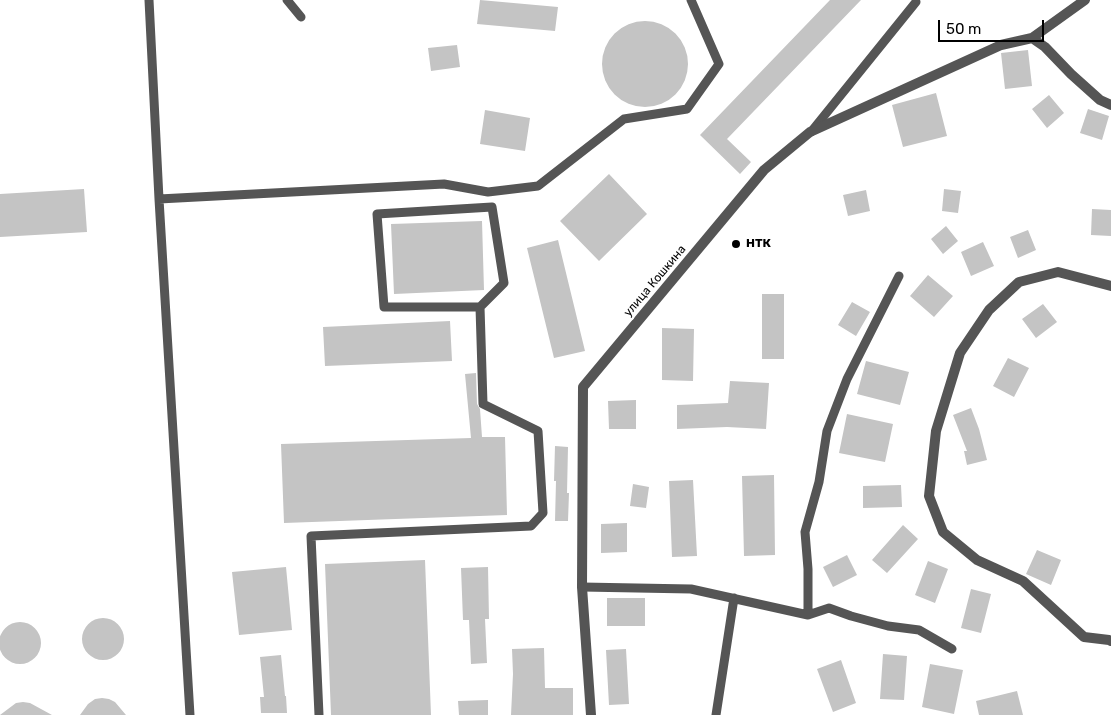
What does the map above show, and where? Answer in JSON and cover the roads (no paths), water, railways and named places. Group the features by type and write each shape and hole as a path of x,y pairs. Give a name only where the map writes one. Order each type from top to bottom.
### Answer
{"street":[{"path":"1085,0 1032,38 1045,47 1100,100 1111,105"},
{"name":"улица Кошкина","path":"591,715 582,586 583,387 764,170 810,132 1001,45 1032,38"},
{"path":"1111,286 1058,272 1019,282 989,310 960,353 936,431 929,496 943,532 977,560 1023,581 1084,637 1111,641"}],"lane":[{"path":"149,0 190,715"},
{"path":"287,0 301,17"},
{"path":"159,199 444,184 488,192 538,186 624,119 687,109 719,64 691,0"},
{"path":"810,132 916,2"},
{"path":"319,715 311,536 531,526 543,513 538,431 483,404 480,307 504,283 492,207 377,214 384,306 480,307"},
{"path":"808,615 808,569 805,532 819,482 827,431 847,380 899,276"},
{"path":"582,586 691,589 808,615 829,608 888,626 919,630 952,649"},
{"path":"716,715 734,598"}],"place":[{"name":"НТК","path":"736,244"}]}
